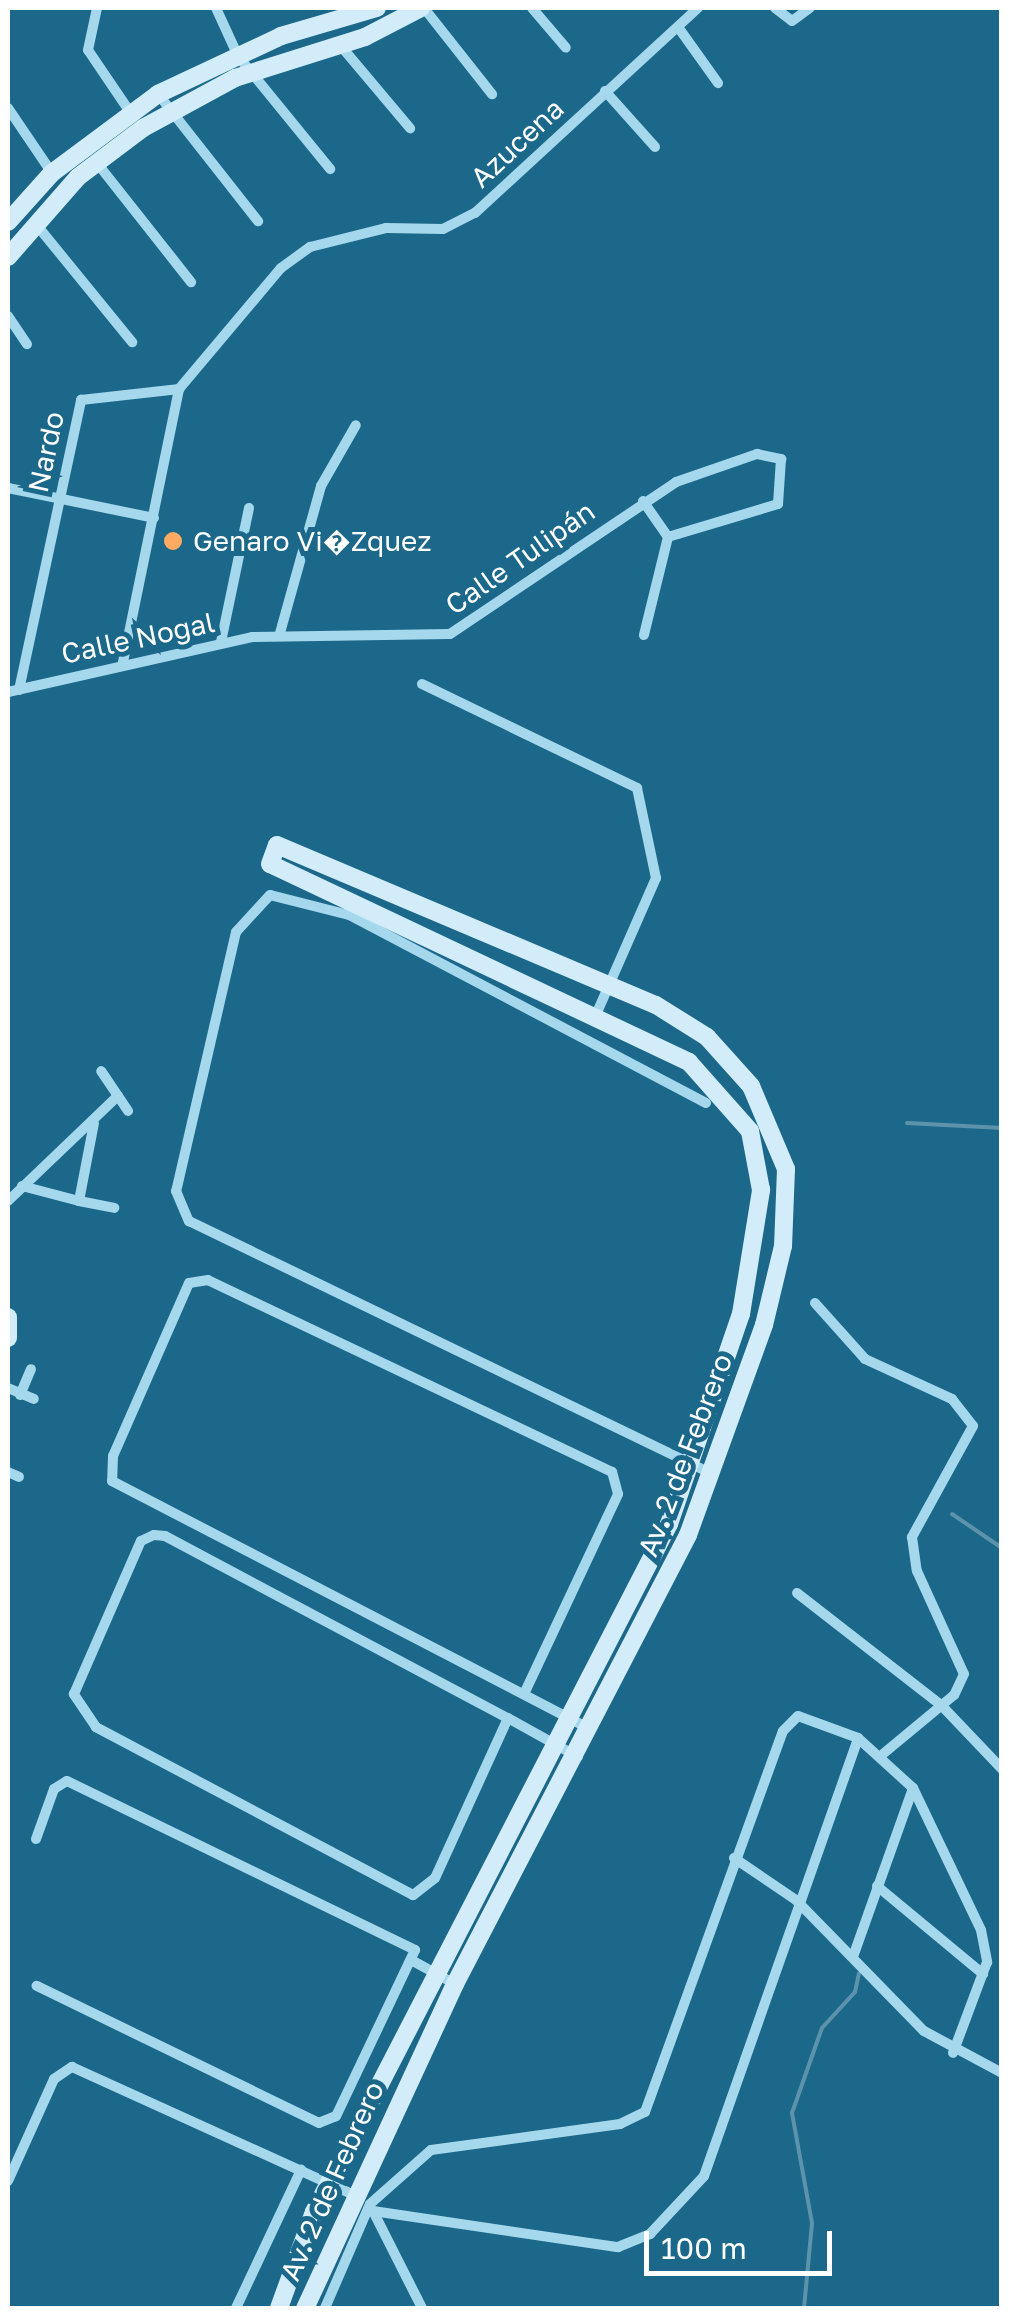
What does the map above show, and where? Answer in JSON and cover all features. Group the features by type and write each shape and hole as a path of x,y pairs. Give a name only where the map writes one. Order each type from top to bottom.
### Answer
{"main road":[{"path":"8,222 52,173 158,94 245,64 377,8"},
{"path":"9,253 34,222 97,163 245,64 339,43 422,8"},
{"name":"Av. 2 de Febrero","path":"279,2308 328,2184 564,1718 669,1524 758,1238 762,1190 750,1132 690,1062 270,864 277,846 606,984 707,1037 752,1086 786,1169 783,1246 764,1325 710,1474 580,1758 455,1984 352,2194 305,2308"},
{"path":"8,1317 8,1338"}],"street":[{"path":"97,8 88,50 130,112"},
{"path":"216,8 245,64 330,170"},
{"path":"422,8 492,94"},
{"path":"532,8 566,48"},
{"name":"Azucena","path":"179,389 281,268 310,247 386,228 443,228 475,213 698,8"},
{"path":"775,8 792,21 810,8"},
{"path":"678,27 718,83"},
{"path":"339,43 410,128"},
{"path":"605,91 655,147"},
{"path":"158,94 258,221"},
{"path":"8,108 52,173"},
{"path":"97,163 191,282"},
{"path":"34,222 132,342"},
{"path":"8,316 28,344"},
{"path":"123,662 179,389"},
{"name":"Nardo","path":"13,691 81,400 179,389"},
{"path":"280,634 321,486 356,425"},
{"name":"Calle Tulipán","path":"280,634 355,641 450,634 643,501 709,468 771,454 785,470 778,504 668,537"},
{"path":"8,488 154,518"},
{"path":"643,501 668,537 644,635"},
{"path":"221,642 249,508"},
{"name":"Calle Nogal","path":"13,691 123,662 280,634"},
{"path":"422,684 637,788 656,878 606,984 595,1017"},
{"path":"706,1103 349,915 270,894 236,932 176,1191 190,1221 692,1460 710,1474"},
{"path":"101,1072 128,1111"},
{"path":"8,1200 94,1123 118,1096"},
{"path":"79,1201 94,1123"},
{"path":"22,1186 114,1208"},
{"path":"524,1694 618,1494 612,1472 208,1280 189,1283 114,1456 112,1480 591,1730"},
{"path":"815,1302 866,1359 952,1400 974,1426 912,1537 918,1571 965,1663 942,1706 884,1754"},
{"path":"20,1395 31,1369"},
{"path":"8,1388 34,1399"},
{"path":"8,1472 19,1478"},
{"path":"508,1718 435,1878 413,1895 96,1727 74,1694 141,1541 154,1534 508,1718 580,1758"},
{"path":"797,1593 942,1706 1002,1769"},
{"path":"325,2308 370,2204 431,2150 620,2124 645,2112 734,1858 789,1722 816,1716 858,1738 884,1754 912,1788 982,1930 983,1974 954,2053"},
{"path":"422,2308 373,2211 618,2247 650,2234 684,2199 714,2157 796,1900 858,1738"},
{"path":"36,1839 54,1788 67,1781 407,1941 413,1961 455,1984"},
{"path":"854,1954 912,1788"},
{"path":"734,1858 796,1900 954,2053 1002,2072"},
{"path":"877,1886 983,1974"},
{"path":"38,1986 320,2124 336,2116 413,1961"},
{"path":"8,2181 54,2079 72,2066 352,2194"},
{"path":"236,2308 301,2170"}],"waterway":[{"path":"907,1123 1002,1128"},
{"path":"952,1514 1002,1548"},
{"path":"804,2308 812,2223 792,2113 822,2028 855,1992 859,1973"}],"place":[{"name":"Genaro Vi�Zquez","path":"173,541"}]}
